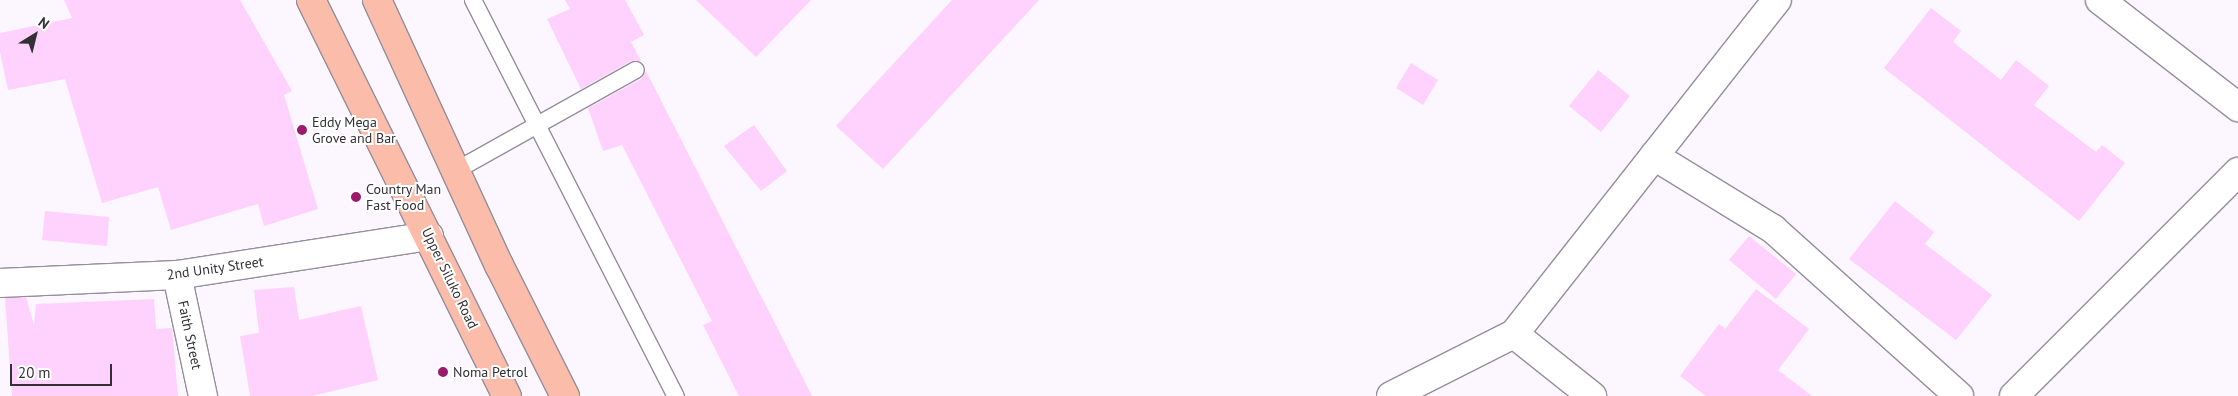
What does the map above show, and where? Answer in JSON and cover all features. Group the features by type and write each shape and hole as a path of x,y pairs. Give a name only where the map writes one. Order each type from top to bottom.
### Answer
{"main road":[{"name":"Upper Siluko Road","path":"311,0 507,396"},
{"path":"377,0 455,171 565,396"}],"street":[{"path":"1391,396 1514,334 1777,0"},
{"path":"2100,0 2238,107"},
{"path":"1654,156 1774,228 1959,396"},
{"path":"2014,396 2238,172"},
{"name":"2nd Unity Street","path":"0,283 177,275 429,236"},
{"name":"Faith Street","path":"177,275 203,396"},
{"path":"1514,334 1592,396"}],"lane":[{"path":"472,0 676,396"},
{"path":"455,171 636,70"}],"building":[{"path":"64,0 240,0 292,91 284,95 318,209 264,226 258,204 171,230 158,187 102,203 65,79 8,90 0,52 0,33 72,18"},
{"path":"565,0 625,0 644,35 631,42 641,61 631,61 581,89 547,19 570,9"},
{"path":"696,0 811,0 756,57"},
{"path":"952,0 1039,0 883,169 836,126"},
{"path":"1931,8 1961,31 1953,42 2001,80 2016,60 2049,86 2034,105 2096,152 2102,145 2125,163 2079,221 1884,68"},
{"path":"1411,63 1438,80 1423,105 1396,88"},
{"path":"1598,70 1630,96 1601,132 1569,106"},
{"path":"646,71 812,396 739,396 703,325 712,321 622,145 603,151 588,108 641,79"},
{"path":"754,125 787,171 761,191 724,146"},
{"path":"1895,201 1934,232 1925,244 1992,295 1956,340 1849,259"},
{"path":"45,211 109,217 107,246 42,240"},
{"path":"1749,236 1796,274 1776,299 1729,260"},
{"path":"294,287 299,320 361,306 378,380 312,396 250,396 240,336 259,333 254,290"},
{"path":"1756,289 1809,329 1778,370 1812,396 1706,396 1680,376 1719,324 1725,329"},
{"path":"26,297 34,325 36,304 154,299 156,329 172,328 178,396 12,396 5,298"}],"place":[{"name":"Eddy Mega Grove and Bar","path":"302,130"},
{"name":"Country Man Fast Food","path":"356,197"},
{"name":"Noma Petrol","path":"443,372"}]}
